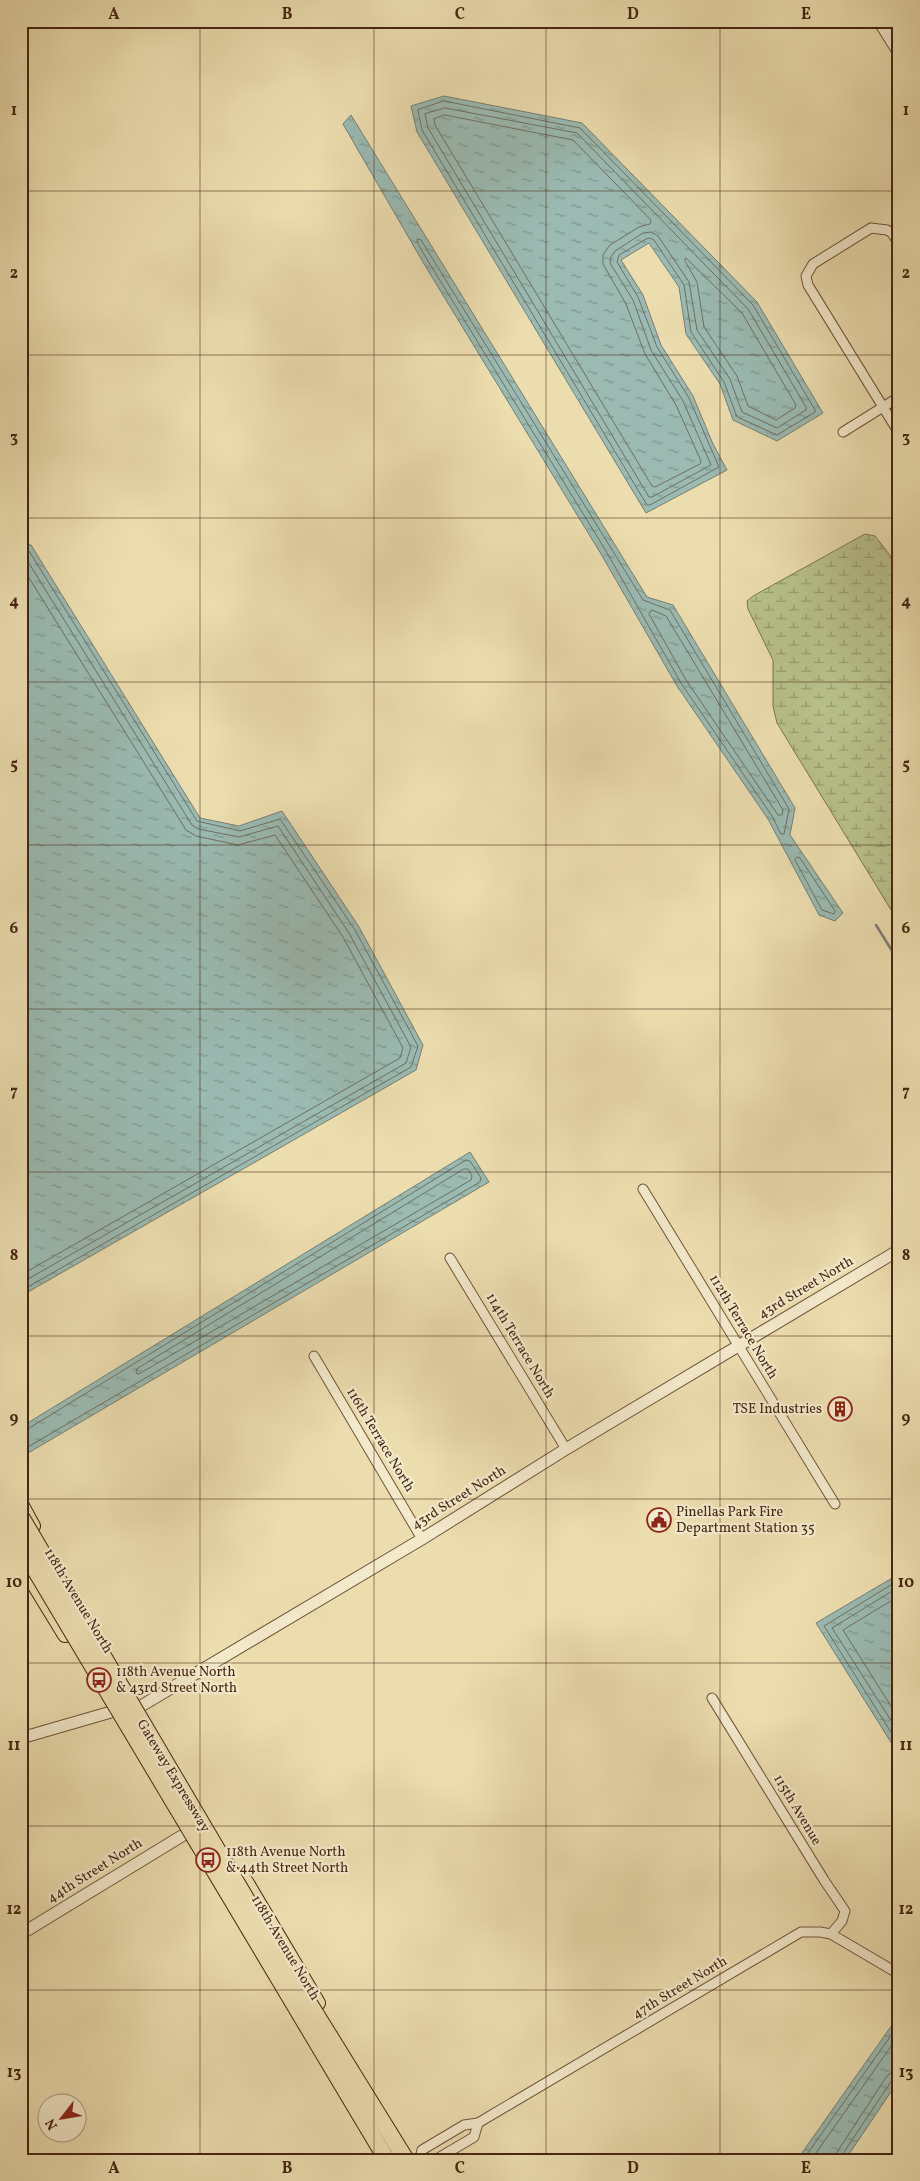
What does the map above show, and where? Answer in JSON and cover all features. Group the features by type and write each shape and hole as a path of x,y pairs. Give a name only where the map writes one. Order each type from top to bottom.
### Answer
{"highway":[{"name":"Gateway Expressway","path":"21,1517 278,1953 406,2160"},
{"name":"Gateway Expressway","path":"21,1546 387,2160"}],"main road":[{"name":"118th Avenue North","path":"21,1504 412,2160"},
{"name":"118th Avenue North","path":"21,1563 378,2160"}],"street":[{"path":"879,21 895,38 899,53"},
{"path":"897,21 899,25"},
{"path":"899,244 892,233 887,230 871,228 813,264 806,276 808,285 899,433"},
{"path":"843,432 899,398"},
{"name":"112th Terrace North","path":"644,1190 835,1504"},
{"name":"43rd Street North","path":"21,1738 111,1712 140,1706 422,1539 566,1449 899,1250"},
{"name":"114th Terrace North","path":"450,1258 566,1449"},
{"name":"116th Terrace North","path":"314,1356 422,1539"},
{"name":"115th Avenue","path":"712,1698 845,1911 842,1921 831,1934"},
{"name":"44th Street North","path":"21,1934 184,1834"},
{"name":"47th Street North","path":"420,2160 422,2150 464,2125 478,2123 801,1932 831,1934 899,1974"},
{"path":"435,2160 474,2137 478,2123"}],"green space":[{"path":"865,534 875,536 899,567 899,923 777,723 773,706 773,660 748,609 747,601"}],"water":[{"path":"444,96 582,123 757,302 823,413 777,441 733,420 720,384 686,334 679,287 649,243 621,260 643,295 661,345 693,396 713,444 727,470 646,513 417,132 411,106"},
{"path":"351,115 647,597 673,605 795,808 790,835 843,913 835,921 819,915 768,819 677,686 601,554 424,264 343,124"},
{"path":"21,539 25,544 31,545 200,818 239,826 282,811 359,927 423,1045 416,1070 21,1296"},
{"path":"470,1152 489,1182 23,1456 21,1453 21,1427"},
{"path":"899,1574 899,1755 816,1623"},
{"path":"899,2015 899,2080 845,2160 797,2160"}],"waterway":[{"path":"876,925 899,962"}],"place":[{"name":"TSE Industries","path":"840,1409"},
{"name":"Pinellas Park Fire Department Station 35","path":"659,1520"},
{"name":"118th Avenue North & 43rd Street North","path":"99,1680"},
{"name":"118th Avenue North & 44th Street North","path":"208,1860"}]}
